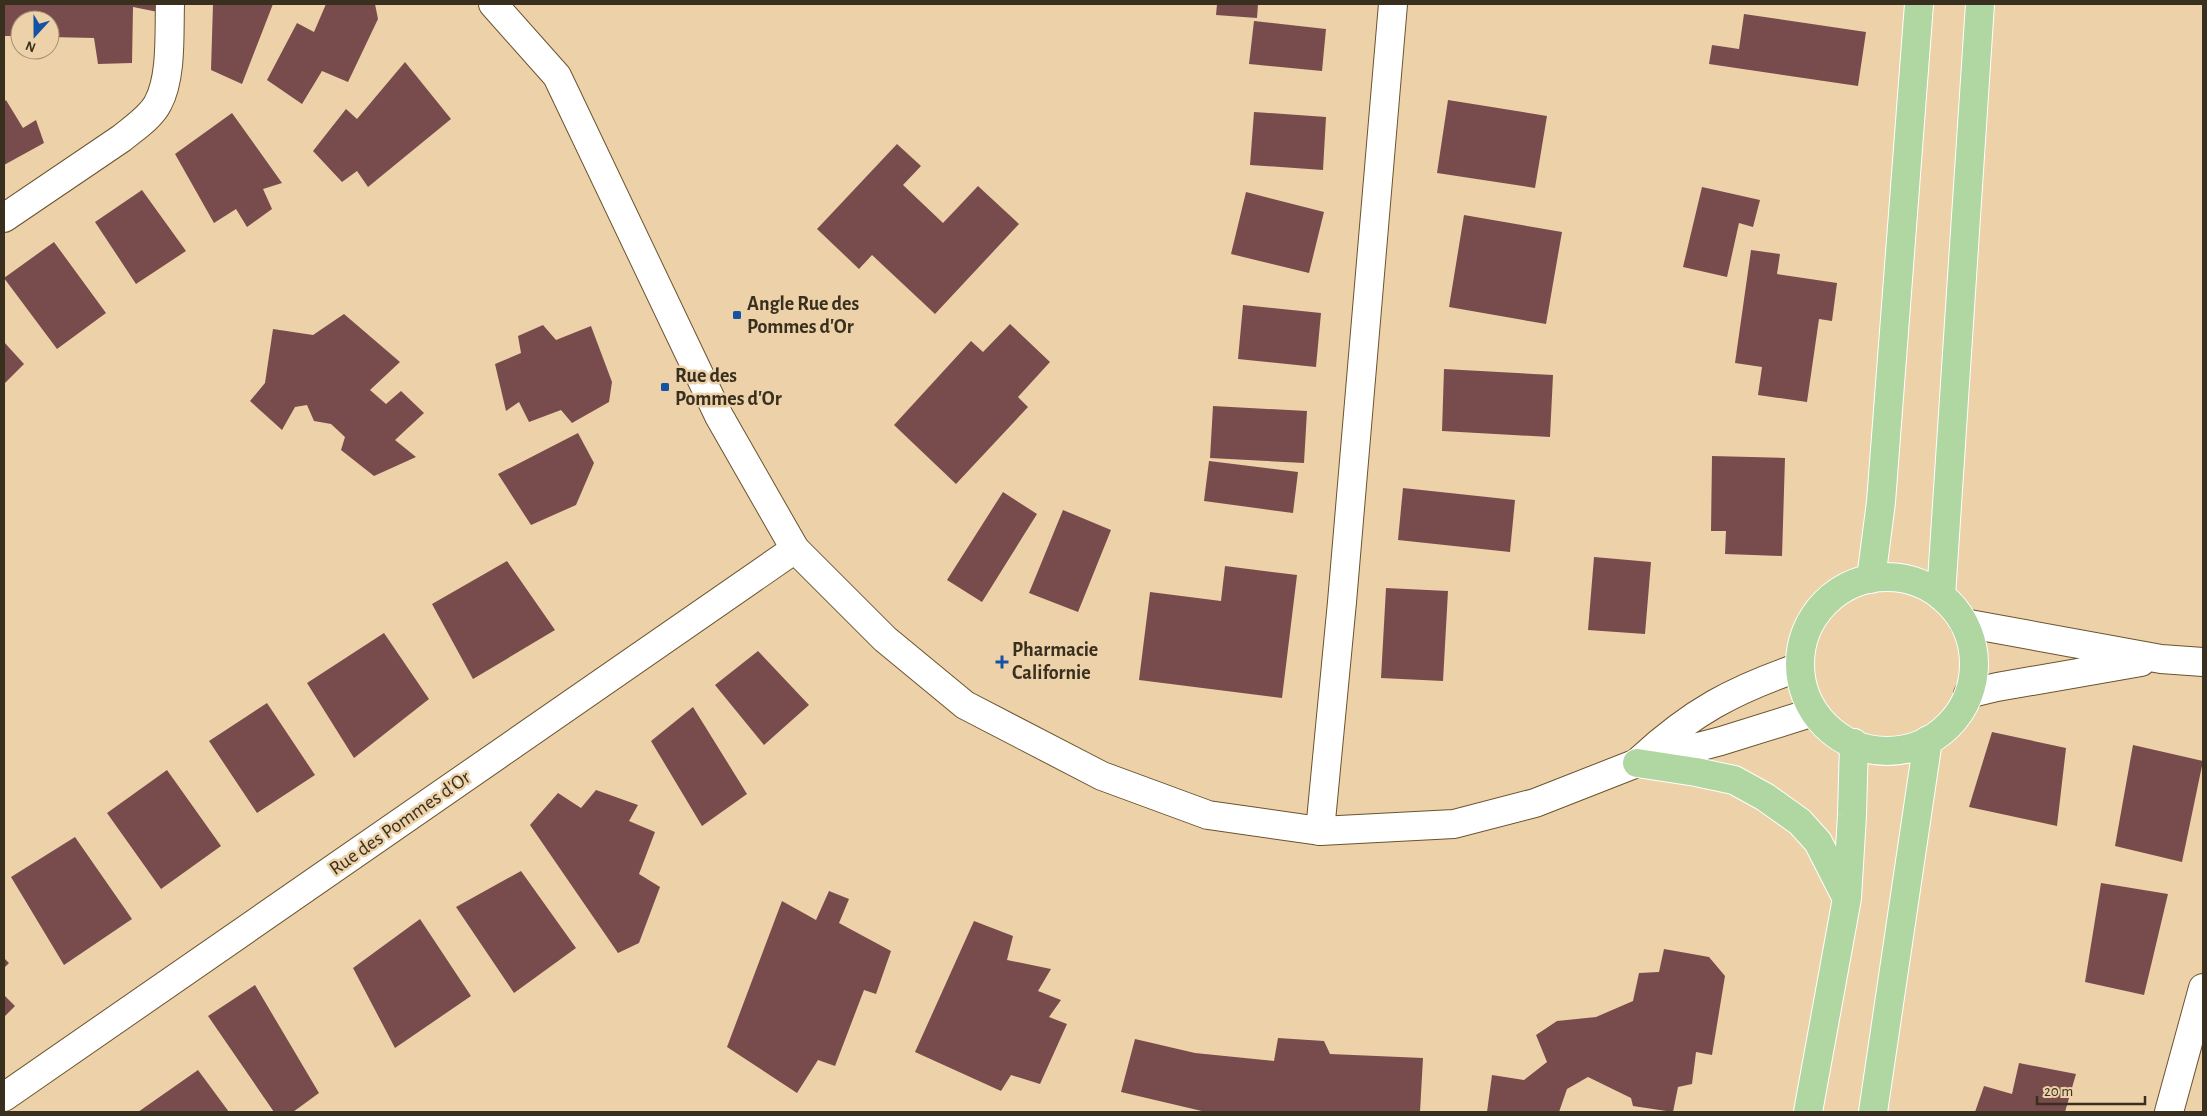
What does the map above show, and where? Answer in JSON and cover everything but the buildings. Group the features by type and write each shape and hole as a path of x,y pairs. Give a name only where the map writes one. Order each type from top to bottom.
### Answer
{"main road":[{"path":"4,218 122,138 140,124 158,105 165,87 170,4"},
{"path":"493,4 557,76 719,416 795,549 885,639 965,705 1102,776 1199,811 1320,831 1454,824 1535,803 1637,763 1721,741 1814,712"},
{"path":"1320,831 1342,602 1393,4"},
{"path":"1871,579 1881,502 1919,4"},
{"path":"1941,596 1980,4"},
{"name":"Rue des Pommes d'Or","path":"4,1097 795,549"},
{"path":"1892,577 1913,581 1941,596 1958,613 1964,623 1972,646 1974,671 1968,694 1952,722 1928,740 1908,748 1885,750 1854,744 1828,727 1814,712 1804,688 1800,667 1801,650 1805,635 1820,608 1841,588 1871,579 1892,577"},
{"path":"1964,623 2161,658 2203,662"},
{"path":"1968,694 1997,687 2161,658"},
{"path":"1637,763 1666,736 1723,698 1756,683 1800,667"},
{"path":"1872,1112 1928,740"},
{"path":"1808,1112 1846,898 1852,815 1854,744"},
{"path":"1637,763 1734,780 1764,796 1800,822 1818,842 1846,898"},
{"path":"2169,1112 2203,988"}],"place":[{"name":"Angle Rue des Pommes d'Or","path":"737,315"},
{"name":"Rue des Pommes d'Or","path":"665,387"},
{"name":"Pharmacie Californie","path":"1002,662"}]}
